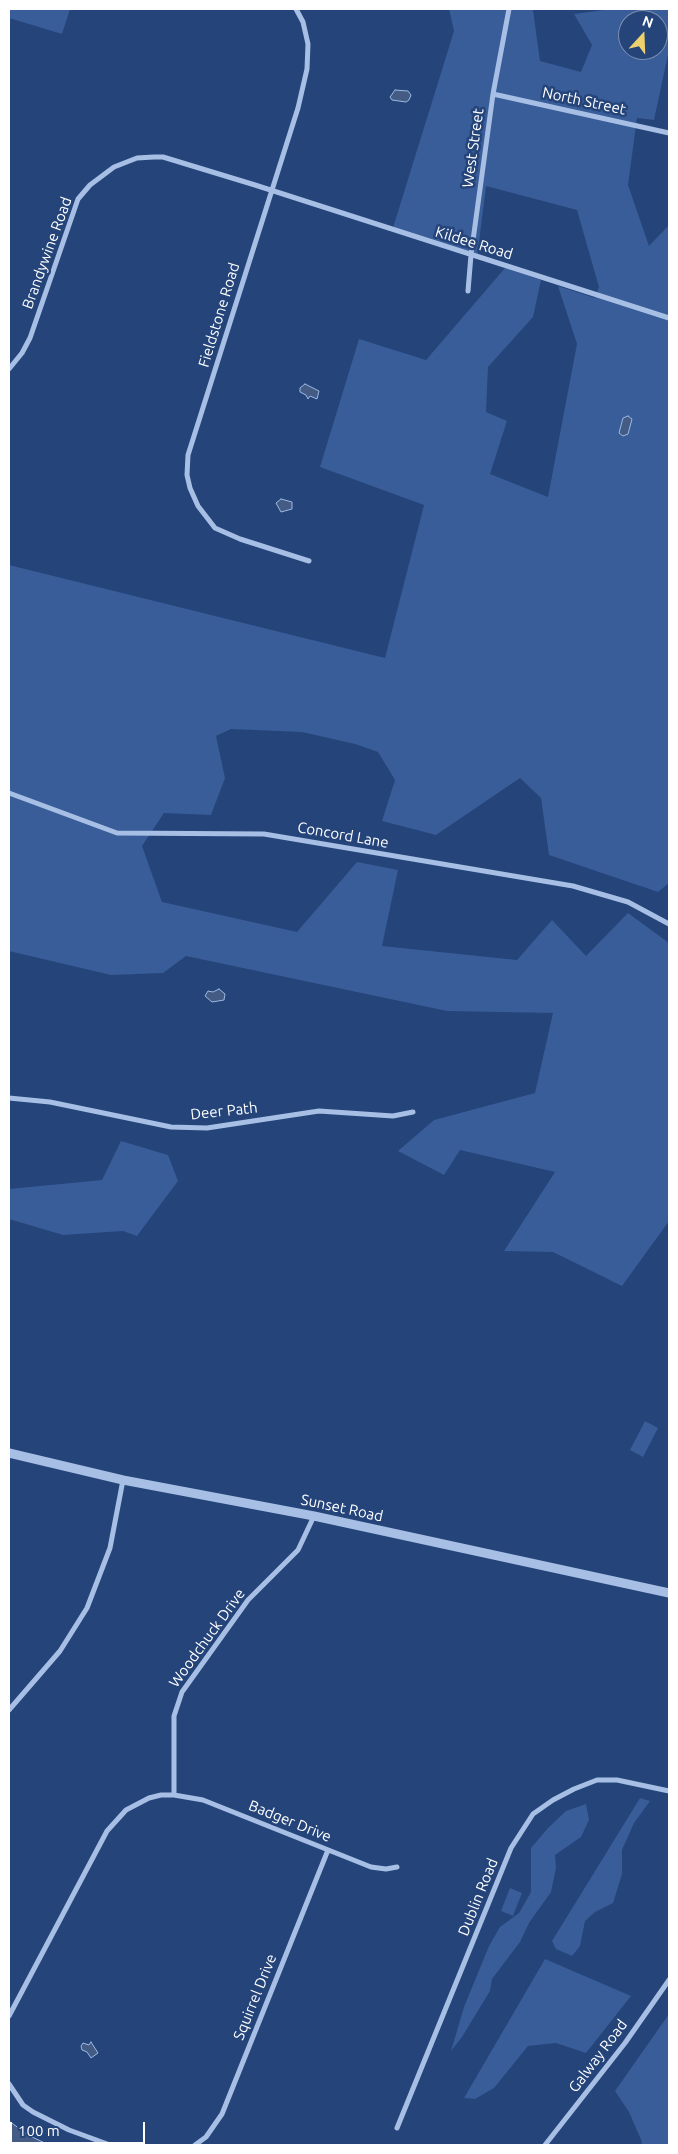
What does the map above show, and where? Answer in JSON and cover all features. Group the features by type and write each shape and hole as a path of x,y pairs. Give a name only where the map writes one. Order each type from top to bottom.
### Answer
{"street":[{"name":"Fieldstone Road","path":"296,9 303,22 308,44 307,69 298,108 188,455 187,475 190,488 198,506 215,528 240,539 309,561"},
{"name":"West Street","path":"468,291 471,255 494,94 509,9"},
{"name":"North Street","path":"494,94 669,133"},
{"name":"Brandywine Road","path":"9,369 22,353 30,338 78,199 90,186 114,167 137,158 163,157 271,190"},
{"name":"Kildee Road","path":"271,190 669,318"},
{"name":"Concord Lane","path":"9,793 117,833 264,834 573,886 628,902 669,924"},
{"name":"Deer Path","path":"9,1098 50,1102 170,1127 207,1128 319,1111 393,1116 413,1112"},
{"name":"Sunset Road","path":"9,1454 123,1480 314,1516 669,1593"},
{"path":"9,1710 60,1651 87,1608 110,1548 123,1480"},
{"name":"Woodchuck Drive","path":"174,1795 174,1716 182,1692 248,1600 298,1550 314,1516"},
{"name":"Dublin Road","path":"396,2128 511,1848 532,1814 574,1788 597,1780 617,1780 669,1791"},
{"path":"9,2016 107,1831 115,1821 137,1803 161,1795 174,1795"},
{"name":"Badger Drive","path":"174,1795 203,1800 370,1866 386,1869 397,1867"},
{"name":"Squirrel Drive","path":"195,2145 206,2137 222,2114 328,1850"},
{"name":"Galway Road","path":"545,2145 625,2043 669,1980"},
{"path":"9,2085 24,2105 32,2112 69,2130 110,2145"}],"shaded area":[{"path":"9,9 70,9 62,34 9,18"},
{"path":"449,9 533,10 540,61 581,72 592,45 574,14 612,9 669,9 668,55 668,10 618,10 618,60 667,60 654,120 637,118 628,185 649,246 669,225 669,883 658,892 549,855 541,798 520,778 436,835 382,821 395,780 378,752 355,744 302,732 231,729 216,736 225,778 211,815 164,813 142,846 162,902 297,932 357,862 398,870 382,946 517,960 552,920 586,956 628,913 669,943 669,1221 622,1286 553,1252 504,1251 555,1172 460,1150 444,1175 398,1151 434,1120 535,1093 553,1013 447,1011 186,956 163,973 111,975 9,951 9,565 385,658 424,505 320,467 359,339 426,360 505,268 541,280 533,317 488,367 486,412 507,421 490,474 548,497 577,344 558,286 595,298 599,287 577,210 486,186 477,259 392,231 454,31"},
{"path":"395,90 408,91 411,95 409,100 406,102 392,100 390,97"},
{"path":"305,384 319,391 317,399 310,396 308,399 306,395 300,392 300,388"},
{"path":"628,416 632,419 628,434 623,436 619,433 623,418"},
{"path":"281,499 292,502 292,509 281,512 276,503"},
{"path":"219,989 225,994 224,1000 212,1002 205,996 208,991 213,992"},
{"path":"121,1141 168,1155 178,1181 137,1236 123,1231 63,1235 9,1219 9,1189 102,1180"},
{"path":"645,1421 658,1428 643,1457 630,1450"},
{"path":"640,1798 650,1801 634,1823 622,1850 622,1874 613,1903 595,1912 585,1921 580,1946 572,1956 556,1949 552,1941"},
{"path":"586,1804 589,1820 581,1837 555,1855 556,1868 551,1892 529,1923 520,1942 492,1979 490,1991 462,2037 451,2051 464,2007 489,1946 500,1927 519,1913 531,1892 531,1848 566,1811"},
{"path":"510,1888 522,1893 513,1916 501,1911"},
{"path":"545,1959 631,1996 586,2053 556,2043 528,2046 494,2088 475,2099 464,2098"},
{"path":"669,2014 669,2145 641,2145 642,2142 629,2112 615,2091"},
{"path":"91,2042 98,2053 91,2058 87,2052 82,2050 81,2046 83,2043 89,2045"},
{"path":"9,2121 28,2135 49,2145 9,2145"}]}
